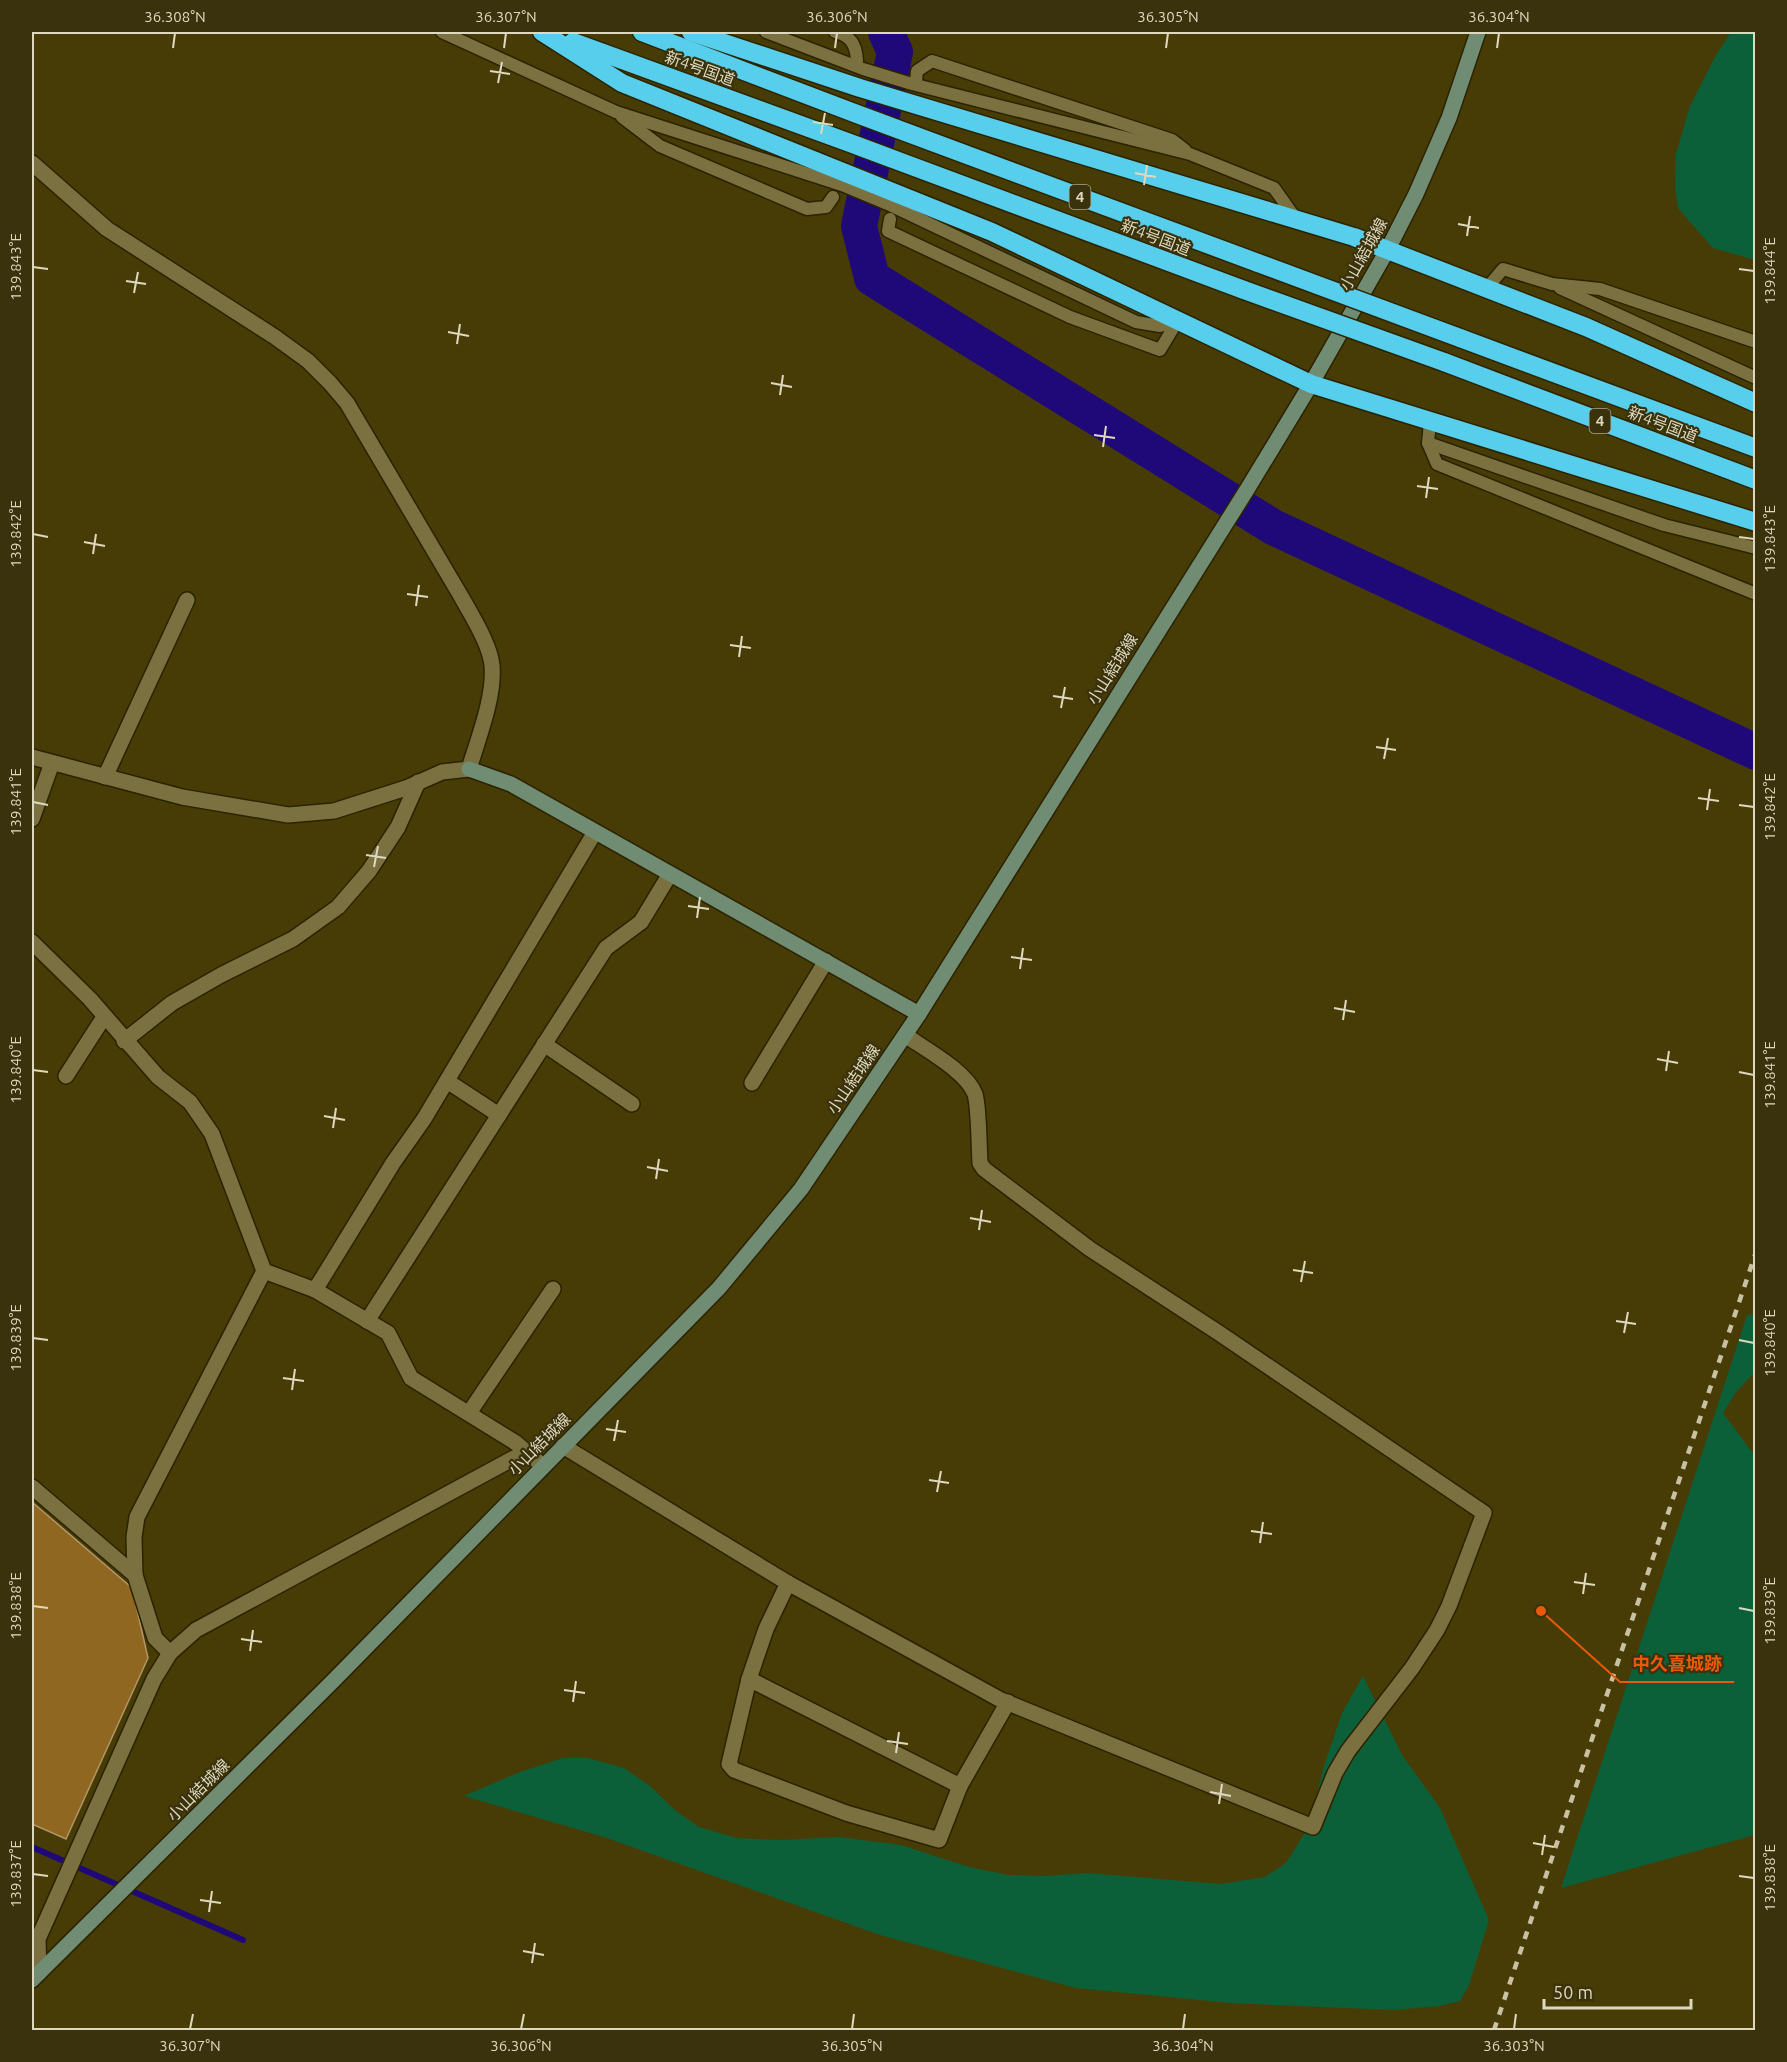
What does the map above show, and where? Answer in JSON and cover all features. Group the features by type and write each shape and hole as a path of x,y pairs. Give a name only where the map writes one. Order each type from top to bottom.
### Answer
{"highway":[{"name":"新4号国道","path":"542,32 1444,362 1755,480"},
{"path":"542,32 622,82 844,179 992,232 1311,384 1755,522"},
{"name":"新4号国道","path":"642,32 1755,448"},
{"path":"691,32 860,88 911,89 1388,249 1586,327 1755,403"}],"main road":[{"name":"小山結城線","path":"35,1977 333,1681 719,1288 801,1189 919,1014 1311,384 1388,249 1416,194 1449,118 1478,32"},
{"path":"469,769 511,784 919,1014"}],"street":[{"path":"32,163 107,229 275,337 308,361 330,383 347,403 480,629 492,665 489,701 469,769 442,772 334,811 288,815 182,797 32,757"},
{"path":"105,777 187,600"},
{"path":"32,819 52,763"},
{"path":"124,1041 172,1003 221,975 293,939 338,907 369,871 398,827 418,782"},
{"path":"315,1290 393,1163 424,1119 595,831"},
{"path":"367,1321 606,948 640,922 670,874"},
{"path":"32,942 90,999 124,1041 158,1077 189,1102 212,1134 264,1271 137,1517 134,1537 135,1575 155,1638 170,1653"},
{"path":"753,1083 826,961"},
{"path":"66,1076 104,1017"},
{"path":"562,1446 788,1583 1008,1702 1313,1827 1335,1773 1348,1750 1412,1668 1437,1630 1449,1606 1484,1513 1219,1333 1090,1249 984,1169 980,1163 975,1095 969,1083 955,1070 905,1035"},
{"path":"544,1044 632,1104"},
{"path":"447,1081 499,1115"},
{"path":"264,1271 315,1290 388,1333 411,1378 516,1443 543,1466"},
{"path":"469,1413 553,1289"},
{"path":"35,1977 38,1940 154,1679 170,1653 196,1630 525,1452"},
{"path":"32,1486 135,1575"},
{"path":"788,1583 766,1629 749,1679 729,1764 734,1770 846,1813 939,1840 960,1786 1008,1702"},
{"path":"749,1679 960,1786"}],"lane":[{"path":"442,32 616,112 844,179"},
{"path":"766,32 860,65 911,89 1190,154 1274,188 1296,219"},
{"path":"835,32 848,35 856,48 860,65"},
{"path":"911,89 917,71 932,61 1172,140 1190,154"},
{"path":"616,112 660,146 807,208 826,207 833,197"},
{"path":"890,219 888,231 1070,317 1160,350 1178,320"},
{"path":"1487,288 1503,269 1552,284 1755,378"},
{"path":"1552,284 1600,289 1755,342"},
{"path":"1430,422 1428,443 1437,464 1755,594"},
{"path":"1428,443 1665,525 1755,548"}],"green space":[{"path":"1731,32 1755,32 1755,260 1713,248 1678,208 1675,187 1676,154 1690,106 1715,57"},
{"path":"1755,1314 1755,1372 1736,1392 1723,1413 1755,1456 1755,1835 1561,1888 1747,1315"},
{"path":"1363,1676 1402,1755 1440,1808 1489,1920 1469,1985 1460,2001 1440,2006 1393,2010 1231,2003 1076,1988 880,1935 604,1837 464,1796 520,1772 563,1758 588,1758 624,1768 650,1786 677,1812 699,1827 736,1838 782,1840 839,1837 901,1845 969,1867 1008,1875 1046,1876 1086,1873 1221,1884 1265,1877 1286,1863 1308,1828 1324,1766 1342,1713"}],"building":[{"path":"32,1502 132,1588 148,1658 66,1839 32,1824"}],"waterway":[{"path":"886,32 895,52 859,226 872,278 1273,527 1756,752"},
{"path":"32,1847 243,1940"}],"railway":[{"path":"1494,2030 1756,1252"}],"place":[{"name":"中久喜城跡","path":"1541,1611"}]}
